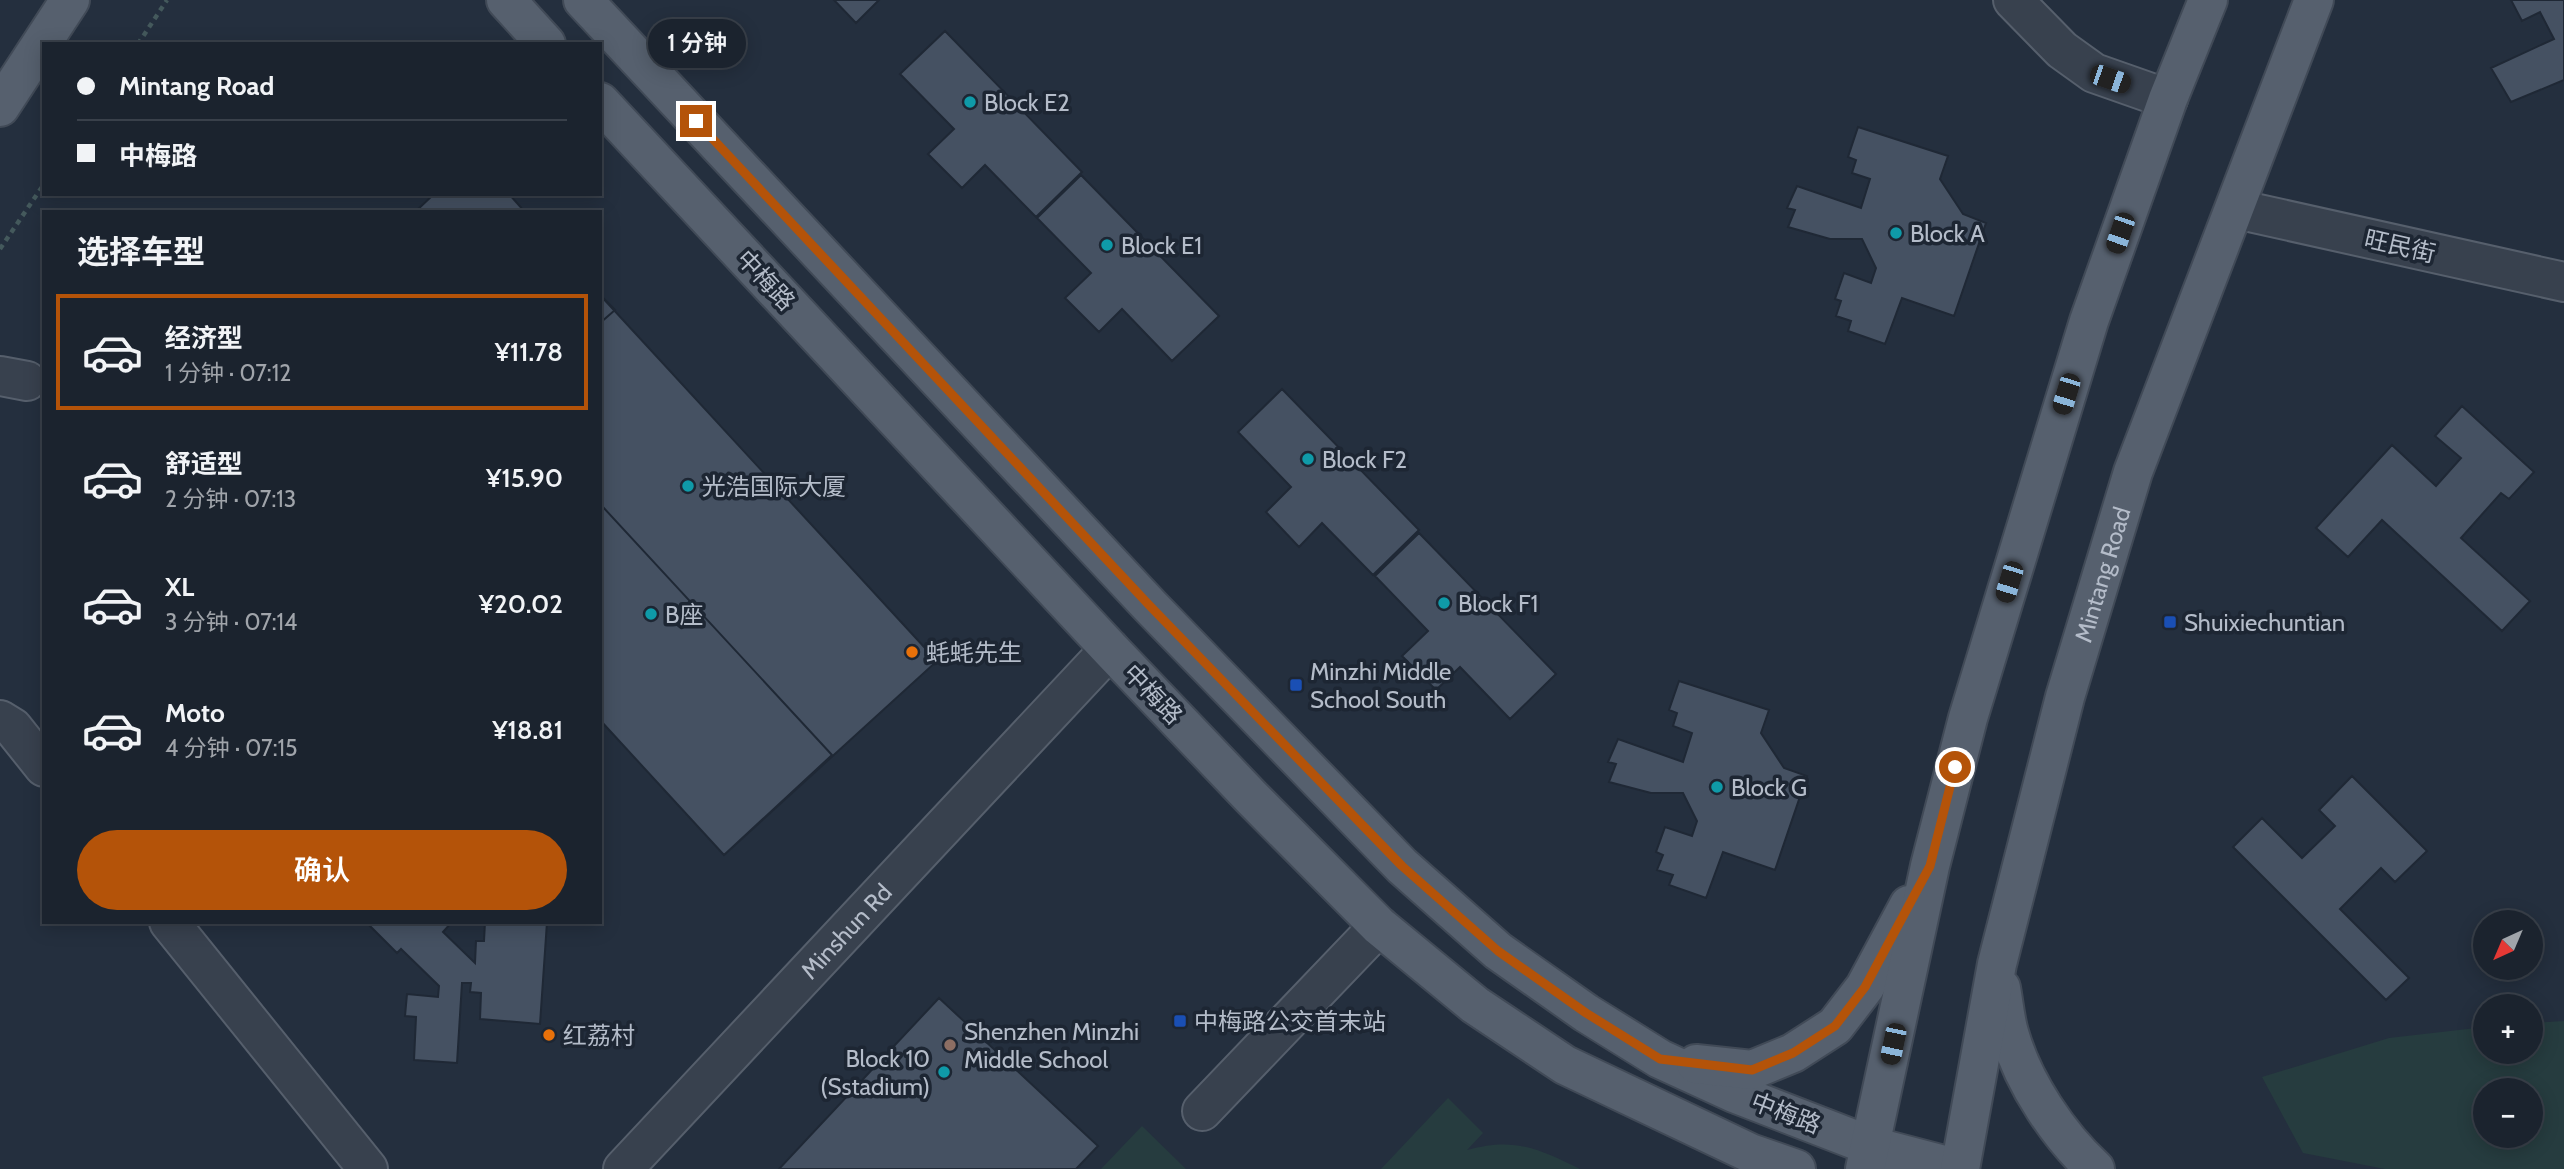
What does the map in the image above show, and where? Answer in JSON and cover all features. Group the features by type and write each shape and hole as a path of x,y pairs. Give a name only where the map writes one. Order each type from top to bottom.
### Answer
{"main road":[{"path":"43,42 70,0"},
{"path":"506,0 544,42"},
{"name":"中梅路","path":"583,0 1141,596 1402,866 1498,951 1586,1013 1660,1059 1868,1158 1959,1169"},
{"path":"1868,1158 1930,866 1968,718 2089,321 2168,99 2208,0"},
{"name":"Mintang Road","path":"1959,1169 1997,964 2065,697 2133,472 2314,0"},
{"path":"0,107 42,43"},
{"name":"中梅路","path":"602,104 1110,649 1251,797 1380,926 1475,1004 1565,1065 1750,1153 1796,1169"},
{"path":"1660,1059 1752,1070 1793,1053 1835,1026 1865,987 1930,866"},
{"path":"1997,964 2010,1037 2027,1077 2067,1139 2095,1169"},
{"path":"1674,1118 1727,1169"}],"street":[{"path":"2013,0 2062,50 2094,73 2168,99"},
{"name":"旺民街","path":"2236,209 2564,282"},
{"path":"623,1169 1110,649"},
{"path":"0,720 13,728 42,764"},
{"path":"171,924 368,1169"},
{"path":"1202,1111 1380,926"}],"path":[{"path":"139,42 167,0"},
{"path":"0,249 42,187"}],"green space":[{"path":"2564,1021 2564,1169 2385,1169 2303,1153 2262,1077 2389,1038 2473,1028 2473,1064 2543,1064 2543,1022"},
{"path":"1448,1098 1483,1133 1467,1150 1498,1145 1525,1147 1551,1155 1580,1169 1381,1169"},
{"path":"1142,1126 1186,1169 1101,1169"}],"building":[{"path":"834,0 879,0 856,23"},
{"path":"2511,0 2564,0 2564,80 2511,102 2491,68 2554,39 2540,12 2522,21"},
{"name":"Block E2","path":"945,31 1082,172 1036,217 985,165 962,188 928,154 954,129 900,74"},
{"name":"Block A","path":"1858,127 1948,156 1940,179 1963,214 1986,223 1954,316 1902,298 1885,344 1848,331 1851,321 1836,316 1841,301 1835,299 1844,273 1871,283 1876,268 1862,239 1830,239 1788,227 1795,210 1787,208 1797,186 1861,208 1870,179 1852,173 1856,160 1848,157"},
{"name":"Block E1","path":"1081,175 1219,316 1172,361 1122,309 1099,332 1065,298 1091,273 1037,218"},
{"path":"432,196 511,196 523,210 417,210"},
{"path":"432,196 511,196 523,210 417,210"},
{"path":"602,297 615,310 602,321"},
{"name":"光浩国际大厦","path":"602,297 937,661 724,855 602,722"},
{"name":"Block F2","path":"1282,389 1419,530 1373,575 1322,523 1299,547 1266,512 1291,487 1238,432"},
{"path":"2462,406 2534,472 2509,499 2501,493 2461,538 2530,601 2502,631 2382,520 2348,557 2316,528 2392,445 2436,486 2461,458 2435,436"},
{"name":"B座","path":"602,506 832,755 724,855 602,722"},
{"name":"Block F1","path":"1419,533 1556,674 1510,719 1460,667 1436,690 1402,656 1428,631 1375,576"},
{"name":"Block G","path":"1679,681 1769,710 1761,733 1784,768 1807,776 1775,870 1723,852 1706,898 1669,885 1673,875 1657,870 1663,855 1656,852 1665,827 1692,836 1697,821 1683,793 1651,793 1609,782 1616,764 1608,762 1618,739 1683,762 1692,733 1673,726 1677,713 1669,710"},
{"path":"2352,776 2427,851 2395,882 2381,868 2340,909 2409,978 2386,1000 2233,847 2262,818 2302,858 2335,826 2319,810"},
{"path":"368,924 450,924 443,932 475,963 476,941 484,941 485,924 547,924 540,1024 480,1019 481,993 470,992 471,983 462,983 457,1063 414,1060 416,1017 405,1016 407,994 438,997 439,986 401,949 397,953"},
{"name":"Block 10 (Sstadium)","path":"939,998 1098,1146 1076,1169 779,1169"}],"place":[{"name":"Block E2","path":"970,102"},
{"name":"Block A","path":"1896,233"},
{"name":"Block E1","path":"1107,245"},
{"name":"Block F2","path":"1308,459"},
{"name":"光浩国际大厦","path":"688,486"},
{"name":"Block F1","path":"1444,603"},
{"name":"B座","path":"651,614"},
{"name":"Shuixiechuntian","path":"2170,622"},
{"name":"蚝蚝先生","path":"912,652"},
{"name":"Minzhi Middle School South","path":"1296,685"},
{"name":"Block G","path":"1717,787"},
{"name":"中梅路公交首末站","path":"1180,1021"},
{"name":"红荔村","path":"549,1035"},
{"name":"Shenzhen Minzhi Middle School","path":"950,1045"},
{"name":"Block 10 (Sstadium)","path":"944,1072"}],"route":[{"path":"696,121 1150,606 1402,866 1498,951 1586,1013 1660,1059 1752,1070 1793,1053 1835,1026 1865,987 1930,866 1955,767"}]}
